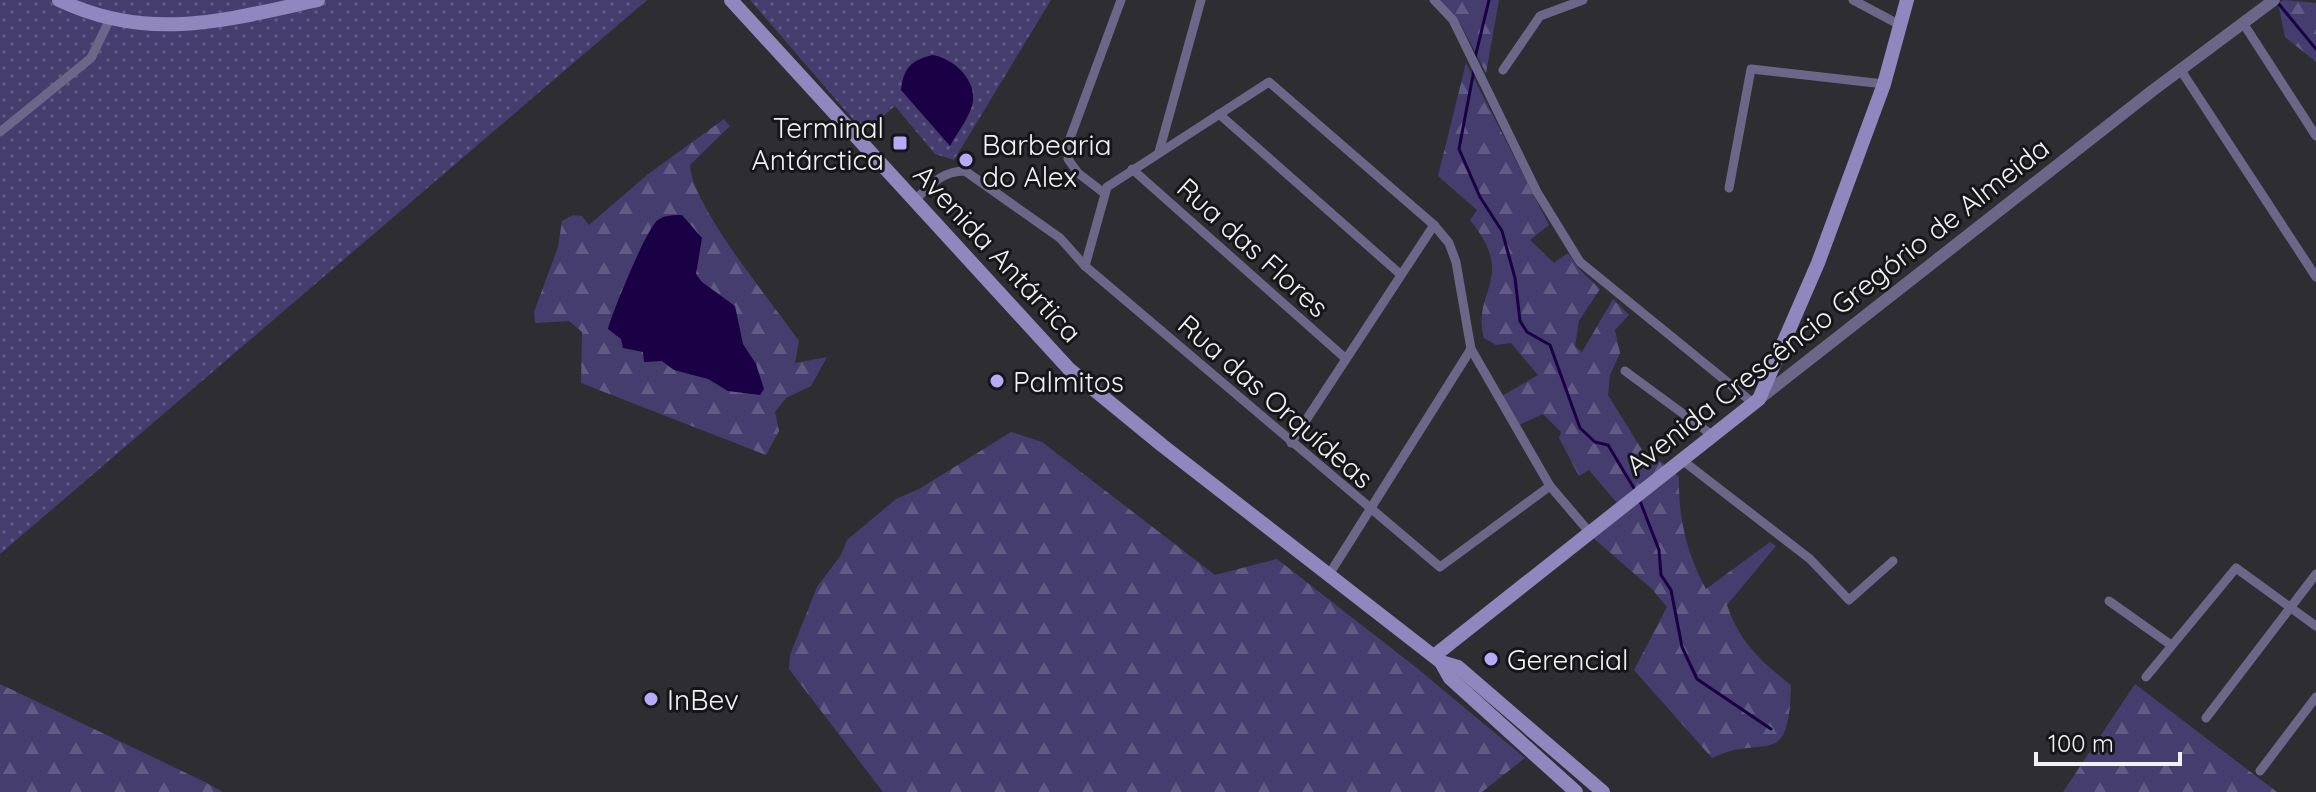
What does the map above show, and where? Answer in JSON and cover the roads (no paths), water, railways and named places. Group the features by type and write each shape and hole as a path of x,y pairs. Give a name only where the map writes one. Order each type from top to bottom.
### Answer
{"main road":[{"path":"59,0 110,19 154,26 198,25 318,0"},
{"name":"Avenida Antártica","path":"731,0 1035,334 1088,386 1437,659 1450,678 1576,792"},
{"path":"1756,401 1818,263 1884,84 1907,0"},
{"name":"Avenida Crescêncio Gregório de Almeida","path":"1437,659 1756,401"},
{"name":"Avenida Antártica","path":"1437,659 1458,667 1603,792"}],"street":[{"path":"1104,193 1068,159 1069,141 1121,0"},
{"path":"1159,152 1201,0"},
{"path":"1434,0 1453,20 1537,192 1580,262 1756,401"},
{"path":"1503,70 1540,16 1583,0"},
{"path":"1853,0 1900,25"},
{"name":"Avenida Crescêncio Gregório de Almeida","path":"1756,401 2180,69 2274,0"},
{"path":"0,132 91,58 110,19"},
{"path":"2243,23 2316,136"},
{"path":"1729,188 1751,69 1884,84"},
{"path":"2180,69 2316,277"},
{"path":"1085,266 1104,193 1132,169 1269,82 1434,225 1449,243 1456,262 1471,349 1550,486 1591,534"},
{"path":"1219,114 1400,274"},
{"name":"Rua das Flores","path":"1132,169 1345,358"},
{"name":"Rua das Orquídeas","path":"914,201 939,177 951,171 965,171 1060,238 1085,266 1440,567 1550,486"},
{"path":"1291,443 1434,225"},
{"path":"1330,573 1368,508 1471,349"},
{"path":"1625,371 1712,435"},
{"path":"1682,460 1810,559 1849,600 1893,561"},
{"path":"2146,677 2236,568 2316,626"},
{"path":"2206,718 2316,574"},
{"path":"2109,601 2171,645"},
{"path":"2260,771 2316,697"}],"waterway":[{"path":"1475,58 1489,0"},
{"path":"2278,3 2316,49"},
{"path":"1474,70 1459,149 1480,197 1502,231 1515,278 1520,321 1527,332 1550,345 1580,428 1595,442 1608,445 1635,490"},
{"path":"1640,501 1659,550 1661,575 1671,590 1682,647 1697,679 1771,729"}],"place":[{"name":"Terminal Antárctica","path":"900,143"},
{"name":"Barbearia do Alex","path":"966,160"},
{"name":"Palmitos","path":"997,381"},
{"name":"Gerencial","path":"1491,659"},
{"name":"InBev","path":"651,699"}]}
